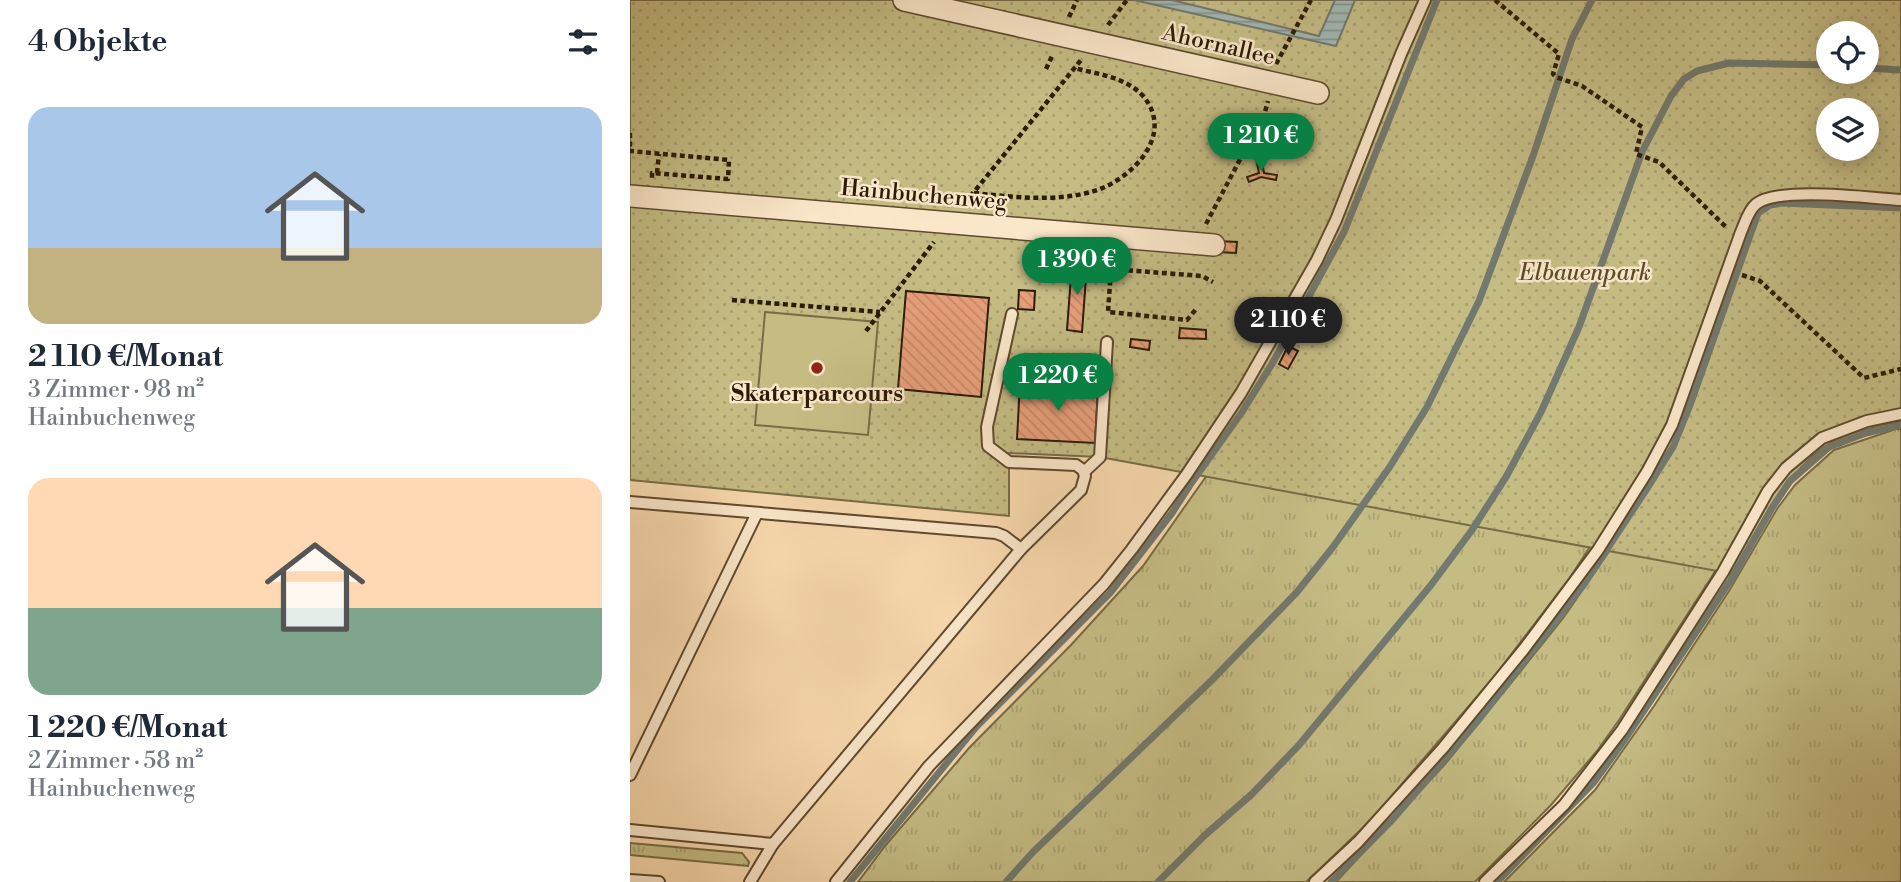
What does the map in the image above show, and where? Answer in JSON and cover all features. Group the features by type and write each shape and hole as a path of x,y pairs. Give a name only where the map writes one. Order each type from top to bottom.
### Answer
{"street":[{"name":"Ahornallee","path":"904,0 1318,93"},
{"name":"Hainbuchenweg","path":"630,196 1205,244"}],"lane":[{"path":"836,882 929,766 1104,584 1187,474 1233,405 1312,270 1336,220 1425,0"},
{"path":"1315,882 1358,842 1443,748 1524,649 1598,550 1647,472 1672,425 1752,207 1768,198 1800,194 1901,200"},
{"path":"750,882 772,844 1021,549 1079,493 1085,482 1084,472 1079,466 1070,463 1009,462 988,446 987,427 1012,314"},
{"path":"1084,472 1100,457 1107,342"},
{"path":"1485,882 1564,805 1622,730 1723,572 1768,491 1786,468 1822,438 1867,421 1901,414"},
{"path":"630,502 996,533 1021,549"},
{"path":"630,775 757,513"},
{"path":"630,830 772,844"},
{"path":"630,880 659,882"}],"path":[{"path":"1115,16 1127,0"},
{"path":"1289,40 1311,0"},
{"path":"1494,0 1559,54 1553,74 1556,77 1578,84 1642,127 1636,155 1659,162 1725,228 1741,232"},
{"path":"866,331 948,223 1095,43"},
{"path":"973,193 1024,198 1073,196 1111,185 1142,159 1151,143 1153,125 1150,110 1143,97 1120,80 1074,68"},
{"path":"1205,244 1265,112 1272,83"},
{"path":"630,133 630,151 729,160 728,179 681,175"},
{"path":"657,173 659,154"},
{"path":"1115,236 1108,312 1187,320 1197,308"},
{"path":"1111,269 1202,276 1213,282"},
{"path":"1756,280 1864,378 1901,369"},
{"path":"732,300 880,312"}],"green space":[{"name":"Elbauenpark","path":"630,0 1901,0 1901,421 1850,434 1824,447 1809,460 1772,505 1733,574 1100,457 1009,453 1009,516 630,480"},
{"path":"1901,0 1901,194 1649,456 1569,579 1493,678 1370,821 1306,882 858,882 885,846 969,748 1071,645 1143,566 1219,458 1339,249 1816,38 1816,84 1879,84 1879,21 1854,21"},
{"name":"Skaterparcours","path":"765,312 878,322 868,435 755,425"},
{"path":"1901,429 1901,882 1504,882 1595,790 1654,706 1729,591 1777,509 1795,485 1834,450"},
{"path":"1819,432 1729,550 1597,751 1551,805 1475,882 1336,882 1446,763 1564,617 1610,550"},
{"path":"630,843 742,853 749,862 748,866 630,855"}],"water":[{"path":"1134,0 1172,0 1319,36 1335,0 1355,0 1336,46"}],"building":[{"path":"1283,123 1297,126 1295,136 1281,132"},
{"path":"1261,157 1264,173 1277,175 1276,180 1261,177 1249,182 1247,177 1259,173 1256,158"},
{"path":"1218,241 1237,242 1236,253 1217,252"},
{"path":"1072,263 1087,264 1082,332 1067,330"},
{"path":"1019,290 1035,291 1034,310 1018,309"},
{"path":"906,291 989,298 981,397 898,389"},
{"path":"1180,328 1206,330 1206,339 1179,338"},
{"path":"1131,339 1150,341 1149,350 1130,347"},
{"path":"1288,346 1298,351 1288,369 1279,364"},
{"path":"1020,383 1098,387 1095,443 1017,439"}],"waterway":[{"path":"850,882 976,727 1110,593 1172,513 1242,412 1272,364 1344,232 1437,0"},
{"path":"1006,882 1033,852 1212,680 1297,592 1389,468 1427,407 1479,301 1533,156 1572,39 1592,0"},
{"path":"1158,882 1205,835 1252,794 1299,745 1431,585 1472,530 1506,477 1541,412 1579,327 1642,152 1671,96 1684,79 1697,71 1729,63 1816,65"},
{"path":"1879,69 1901,70"},
{"path":"1331,882 1393,819 1476,723 1584,584 1648,487 1673,447 1690,405 1758,213 1770,205 1782,203 1901,208"},
{"path":"1497,882 1594,782 1730,581 1790,481 1829,447 1866,433 1901,425"}],"place":[{"name":"Skaterparcours","path":"817,368"}]}
